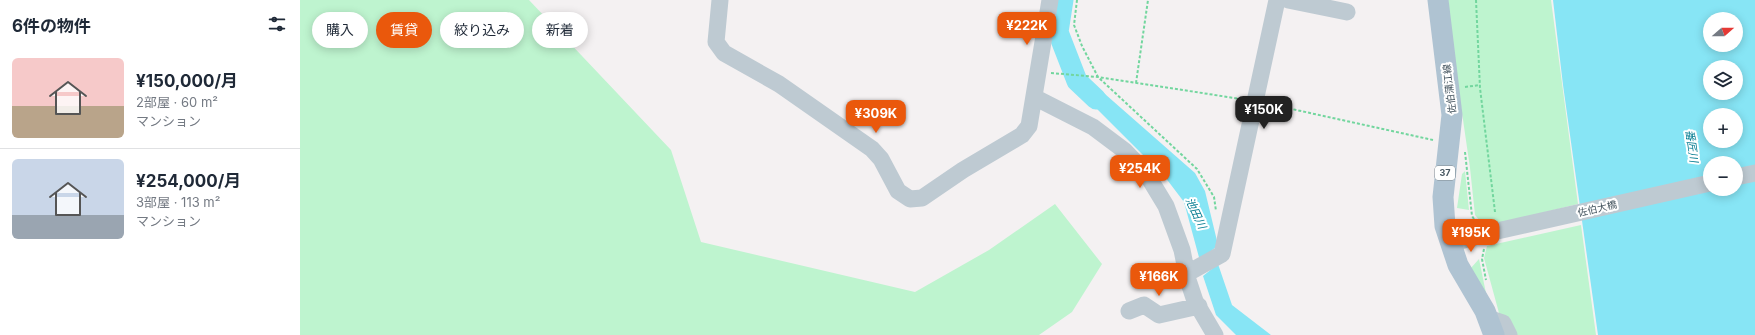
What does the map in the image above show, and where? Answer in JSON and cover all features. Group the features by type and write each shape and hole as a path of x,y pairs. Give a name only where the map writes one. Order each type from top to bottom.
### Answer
{"main road":[{"name":"佐伯蒲江線","path":"1438,0 1452,100 1452,130 1443,197 1445,226 1450,244 1464,276 1491,327"}],"street":[{"path":"720,0 716,42 724,53 779,84 872,149 881,160 898,191 910,199 922,198 963,170 1022,135 1028,126 1050,0"},
{"path":"1187,274 1222,254 1277,0"},
{"path":"1288,0 1347,12"},
{"path":"1034,97 1093,127 1125,151 1146,173 1166,206 1182,250 1187,274 1195,300 1215,335"},
{"path":"1743,175 1755,172"},
{"name":"佐伯大橋","path":"1450,244 1484,234 1703,185"},
{"path":"1129,310 1144,305 1159,315 1199,306"},
{"path":"1491,327 1504,323 1509,335"}],"path":[{"path":"1077,0 1074,25 1097,77 1197,169 1214,197 1216,212"},
{"path":"1136,83 1148,0"},
{"path":"1476,0 1480,85 1495,212"},
{"path":"1046,72 1097,77 1256,101 1434,140"},
{"path":"1459,88 1480,85"}],"green space":[{"path":"300,0 529,0 540,12 532,12 532,48 574,48 671,150 701,242 915,292 989,250 1055,204 1102,264 1072,312 1039,335 300,335"},
{"path":"1448,0 1551,0 1578,204 1485,227 1475,215 1470,168 1452,44"},
{"path":"1465,171 1469,210 1457,208 1462,174"},
{"path":"1581,225 1596,335 1505,335 1484,258 1487,246"},
{"path":"1479,259 1487,298 1470,269"}],"water":[{"name":"番匠川","path":"1553,0 1755,0 1755,335 1598,335 1563,85"},
{"path":"1065,77 1089,80 1195,173 1205,191 1218,245 1200,261 1184,202 1165,177"},
{"path":"1218,264 1232,305 1271,335 1236,335 1216,315 1203,276"}],"waterway":[{"name":"池田川","path":"1063,0 1058,32 1077,81 1096,99"}]}
